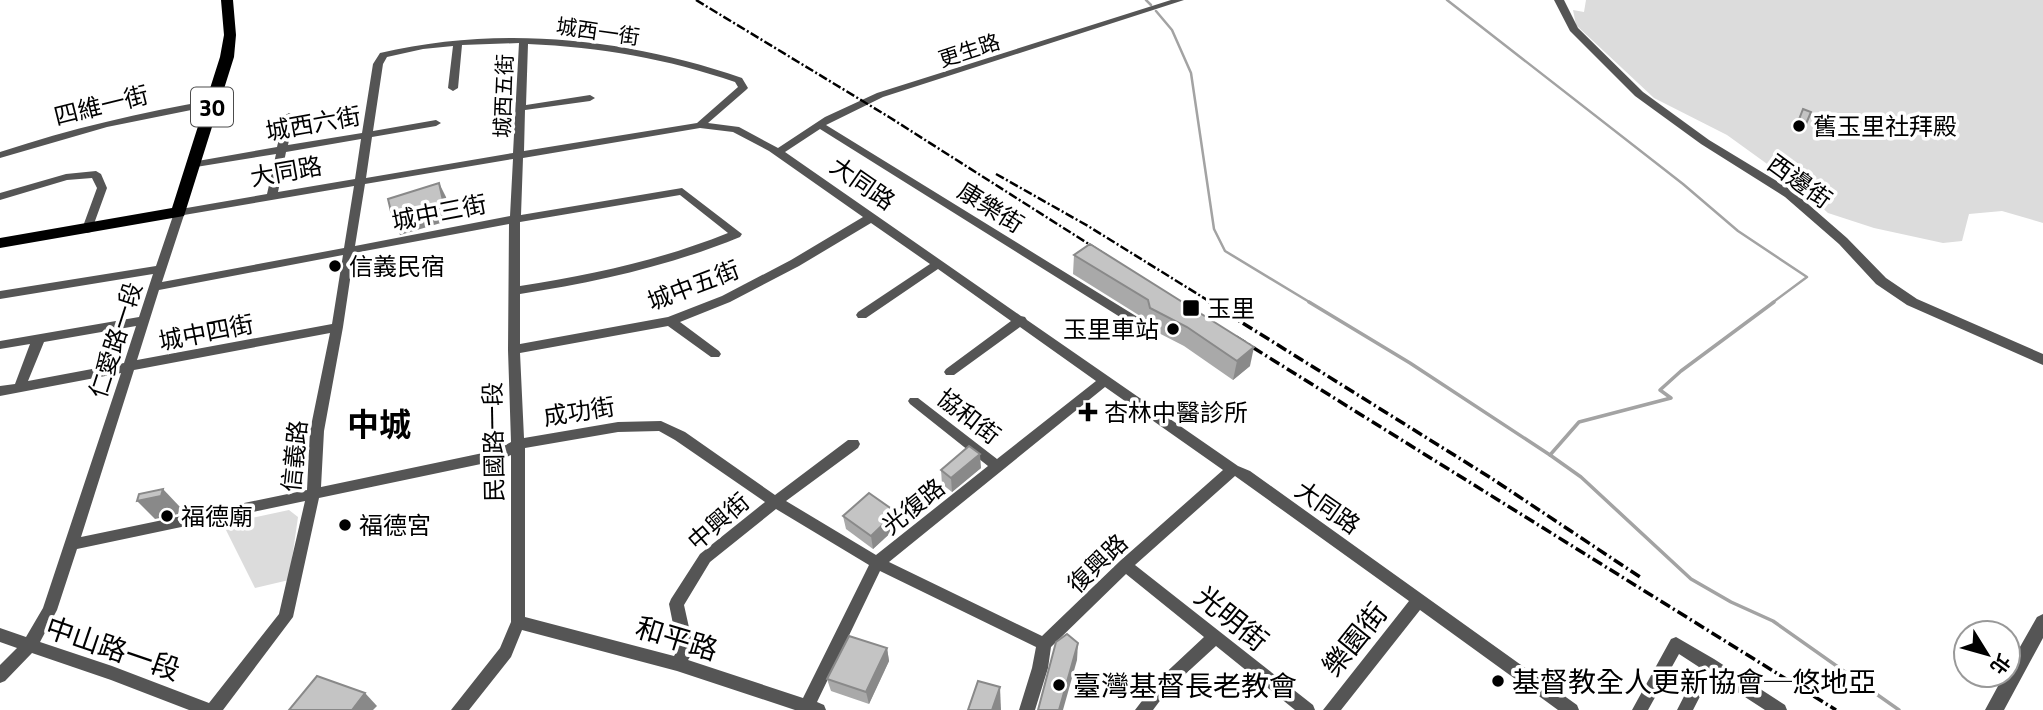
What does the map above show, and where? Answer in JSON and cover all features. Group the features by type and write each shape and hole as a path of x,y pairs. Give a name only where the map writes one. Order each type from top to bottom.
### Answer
{"main road":[{"name":"仁愛路一段","path":"179,212 214,103 230,36 227,0"},
{"name":"大同路","path":"0,243 179,212"}],"street":[{"name":"更生路","path":"778,152 820,125 880,95 1180,0"},
{"name":"西邊街","path":"1559,0 1574,29 1639,94 1695,134 1789,194 1843,241 1881,281 1912,302 2043,360"},
{"name":"城西一街","path":"383,55 403,49 458,43 524,41 589,44 689,62 739,80 743,88 700,125"},
{"name":"城西五街","path":"520,154 524,41"},
{"path":"453,88 458,43"},
{"name":"信義路","path":"211,710 286,617 314,492 317,431 337,327 365,135 378,64 383,55"},
{"path":"522,108 590,98"},
{"name":"四維一街","path":"0,155 47,139 163,110 214,103"},
{"path":"271,198 289,116"},
{"name":"城西六街","path":"196,164 436,123"},
{"name":"大同路","path":"179,212 700,125 735,129 778,152 1021,320 1104,381 1233,470 1245,475 1571,710"},
{"name":"康樂街","path":"820,125 1140,324"},
{"name":"民國路一段","path":"459,710 506,652 519,622 518,444 514,350 515,219 520,154"},
{"path":"0,197 66,177 96,174 102,188 86,229"},
{"name":"城中三街","path":"156,288 515,219 682,191 736,234 701,250 618,272 516,291"},
{"name":"仁愛路一段","path":"0,676 29,646 50,610 74,544 179,212"},
{"name":"城中五街","path":"514,350 670,321 726,299 795,263 872,217"},
{"path":"862,315 939,263"},
{"path":"0,295 162,270"},
{"path":"0,345 145,320"},
{"path":"950,372 1021,320"},
{"path":"670,321 715,354"},
{"name":"城中四街","path":"0,391 337,327"},
{"path":"19,388 39,338"},
{"name":"光復路","path":"810,709 877,563 1104,381"},
{"name":"協和街","path":"914,401 997,466"},
{"name":"成功街","path":"74,544 500,455 518,444 618,427 661,426 877,563 1044,644"},
{"name":"中興街","path":"677,664 686,650 676,604 705,558 853,444"},
{"name":"復興路","path":"1044,644 1125,565 1233,470"},
{"name":"光明街","path":"1125,565 1307,710"},
{"name":"樂園街","path":"1331,710 1418,601"},
{"name":"和平路","path":"519,622 677,664 810,709"},
{"path":"1994,710 2043,622"},
{"name":"中山路一段","path":"0,635 211,710"},
{"path":"1143,710 1163,685 1214,638"},
{"path":"1027,710 1040,668 1044,644"},
{"path":"1640,710 1676,644 1779,710"},
{"path":"1685,710 1709,664"}],"shaded area":[{"path":"1586,0 2043,0 2043,223 2002,211 1969,214 1962,241 1943,243 1874,228 1828,213 1802,189 1727,135 1654,98 1576,25 1573,10 1584,12"},
{"path":"289,510 298,517 289,580 255,588 223,524"}],"building":[{"path":"1803,109 1811,112 1806,124 1798,122"},
{"path":"439,183 444,205 393,220 388,199"},
{"path":"1090,244 1254,347 1237,361 1187,327 1150,308 1148,300 1074,255"},
{"path":"969,446 980,454 951,478 941,470"},
{"path":"163,489 161,496 137,501 139,494"},
{"path":"869,493 896,512 871,536 843,516"},
{"name":"臺灣基督長老教會","path":"1067,634 1078,643 1059,710 1038,710 1056,642"},
{"path":"849,636 887,648 866,692 827,679"},
{"path":"317,676 365,693 352,710 289,710"},
{"path":"978,681 1000,687 992,710 968,710"}],"waterway":[{"path":"1146,0 1151,5"},
{"path":"1447,0 1683,184 1738,231 1807,277 1772,303"},
{"path":"1156,11 1172,30 1191,73 1214,229 1225,251 1311,303"},
{"path":"1309,302 1410,363 1550,455"},
{"path":"1550,455 1579,422 1671,398 1660,390 1681,371 1774,302"},
{"path":"1550,455 1581,477 1691,579 1731,602 1773,621 1899,710"}],"railway":[{"path":"696,0 889,117 1106,255"},
{"path":"996,174 1088,226 1212,303"},
{"path":"1209,302 1491,478 1640,577"},
{"path":"1236,337 1836,710"}],"place":[{"name":"舊玉里社拜殿","path":"1799,126"},
{"name":"信義民宿","path":"335,266"},
{"name":"玉里","path":"1191,308"},
{"name":"玉里車站","path":"1173,329"},
{"name":"杏林中醫診所","path":"1088,412"},
{"name":"福德廟","path":"167,516"},
{"name":"福德宮","path":"345,525"},
{"name":"基督教全人更新協會─悠地亞","path":"1498,681"},
{"name":"臺灣基督長老教會","path":"1059,685"}],"district":[{"name":"中城","path":"379,424"}]}
